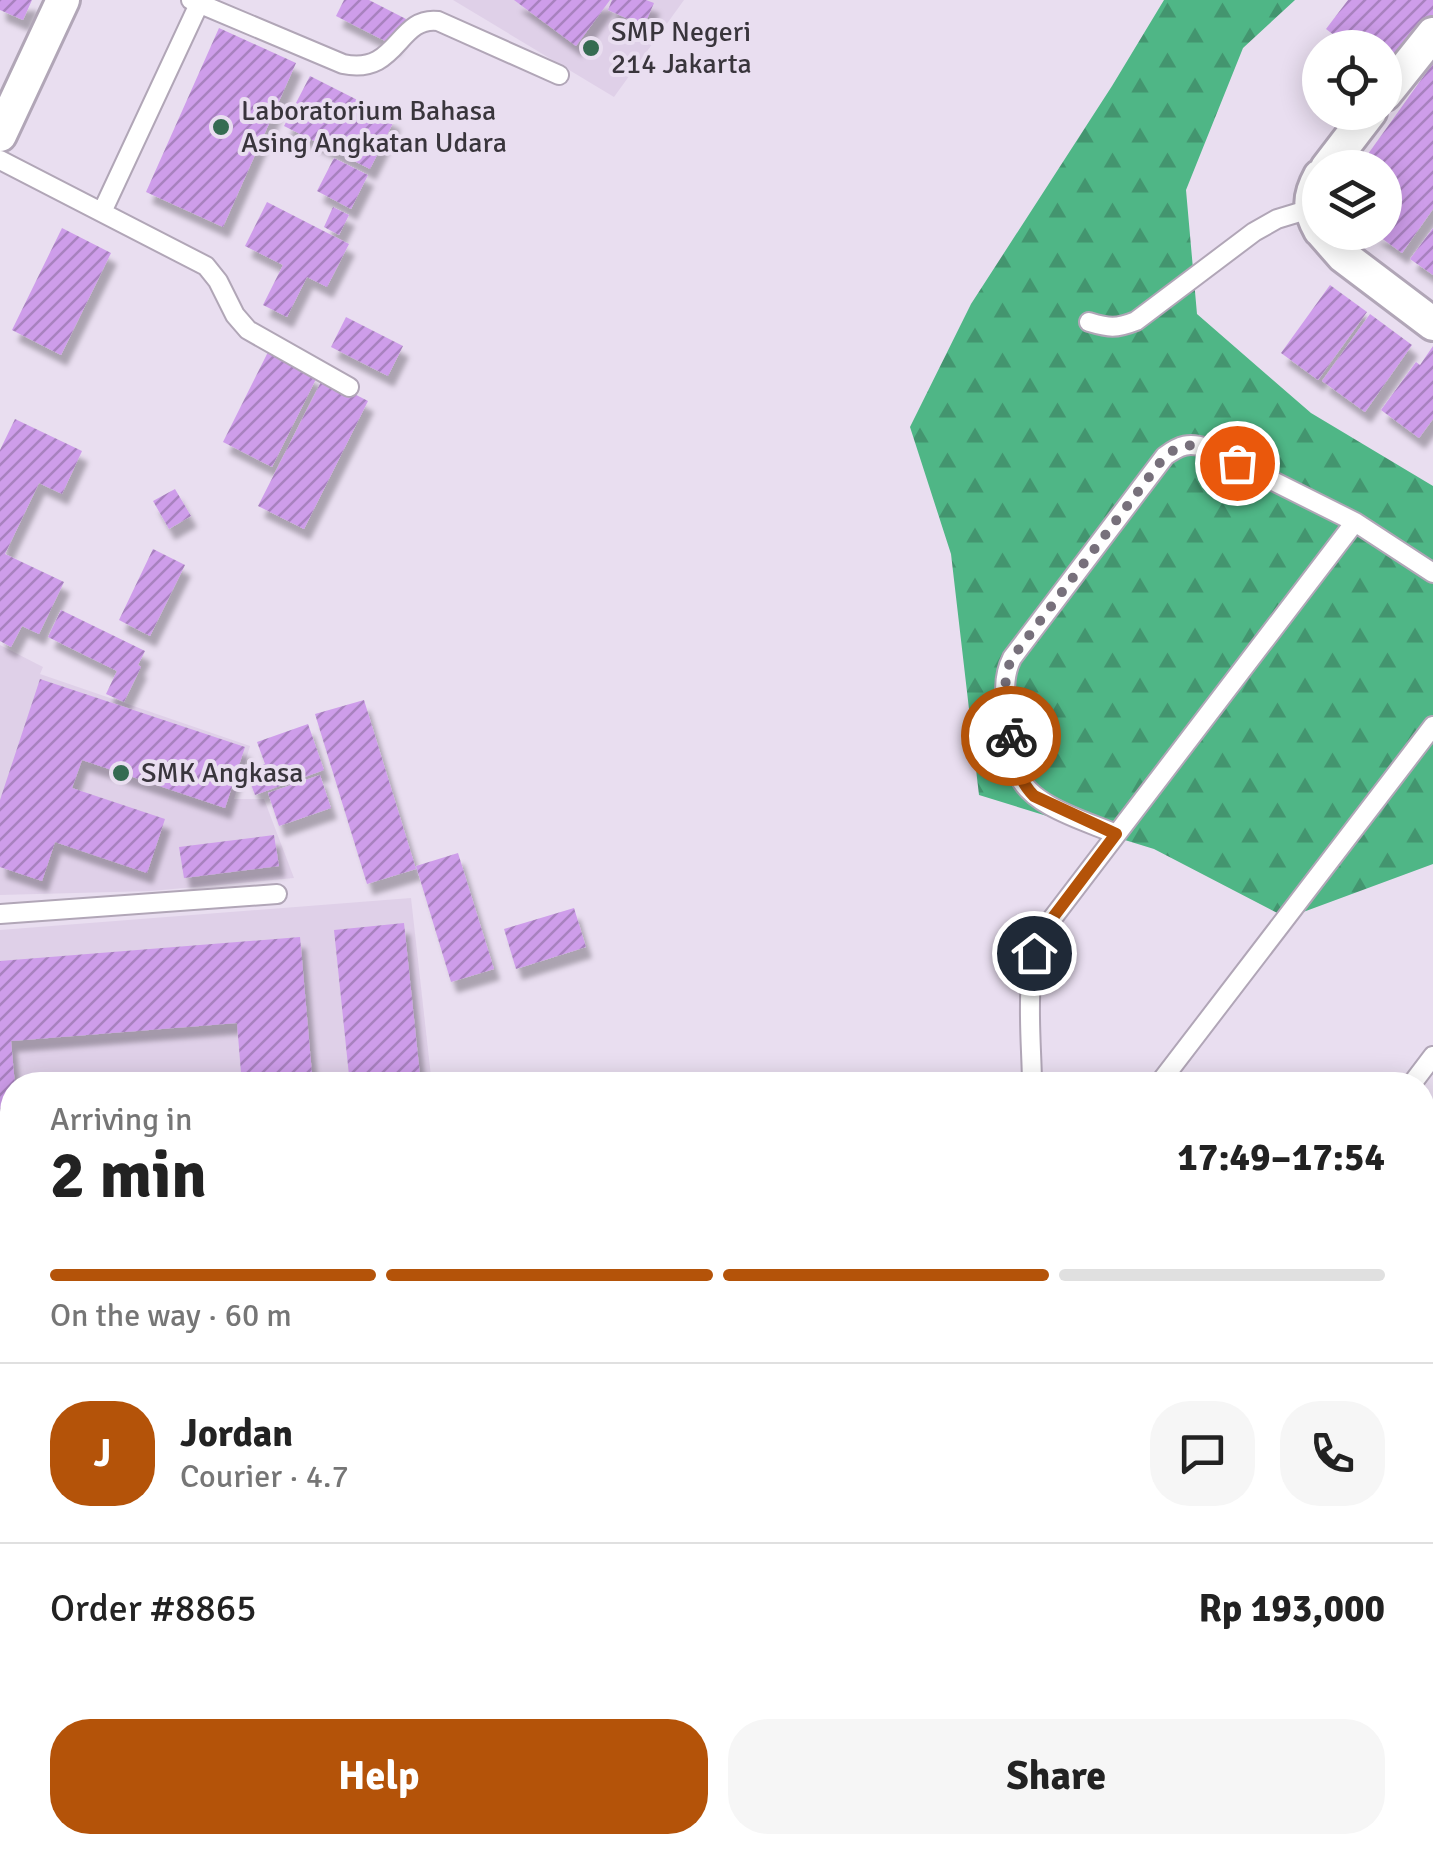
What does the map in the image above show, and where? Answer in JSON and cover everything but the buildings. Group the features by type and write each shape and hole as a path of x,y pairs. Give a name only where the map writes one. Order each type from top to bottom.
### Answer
{"street":[{"path":"0,135 63,0"},
{"path":"1402,73 1433,34"},
{"path":"1340,150 1356,130"},
{"path":"1338,250 1433,324"}],"lane":[{"path":"102,212 195,2 356,67 391,52 414,26 427,20 438,21 559,75"},
{"path":"0,160 206,266 248,330 349,387"},
{"path":"1089,322 1117,328 1136,320 1254,232 1276,219 1302,222"},
{"path":"1116,834 1050,805 1024,786 1014,757 1005,698 1006,670 1165,456 1175,448 1194,444 1207,448 1355,522 1433,573"},
{"path":"1032,1072 1031,971 1038,941 1053,916 1355,522"},
{"path":"1168,1072 1433,726"},
{"path":"0,914 277,894"}],"shaded area":[{"name":"SMP Negeri 214 Jakarta","path":"453,0 684,0 614,97"},
{"name":"SMK Angkasa","path":"0,645 43,667 40,674 250,746 234,799 264,799 294,878 151,891 0,895"},
{"path":"411,898 431,1072 0,1072 0,930"}],"green space":[{"path":"1164,0 1295,0 1243,48 1186,190 1197,314 1311,413 1433,486 1433,864 1287,918 1154,849 979,795 951,554 910,427 971,304"}],"way so far":[{"path":"1011,736 1005,698 1006,670 1012,658 1165,456 1184,444 1194,444 1237,463"}],"place":[{"name":"SMP Negeri 214 Jakarta","path":"591,48"},
{"name":"Laboratorium Bahasa Asing Angkatan Udara","path":"221,127"},
{"name":"SMK Angkasa","path":"121,773"}],"route":[{"path":"1011,736 1018,773 1034,796 1116,834 1045,928 1034,953"}]}
